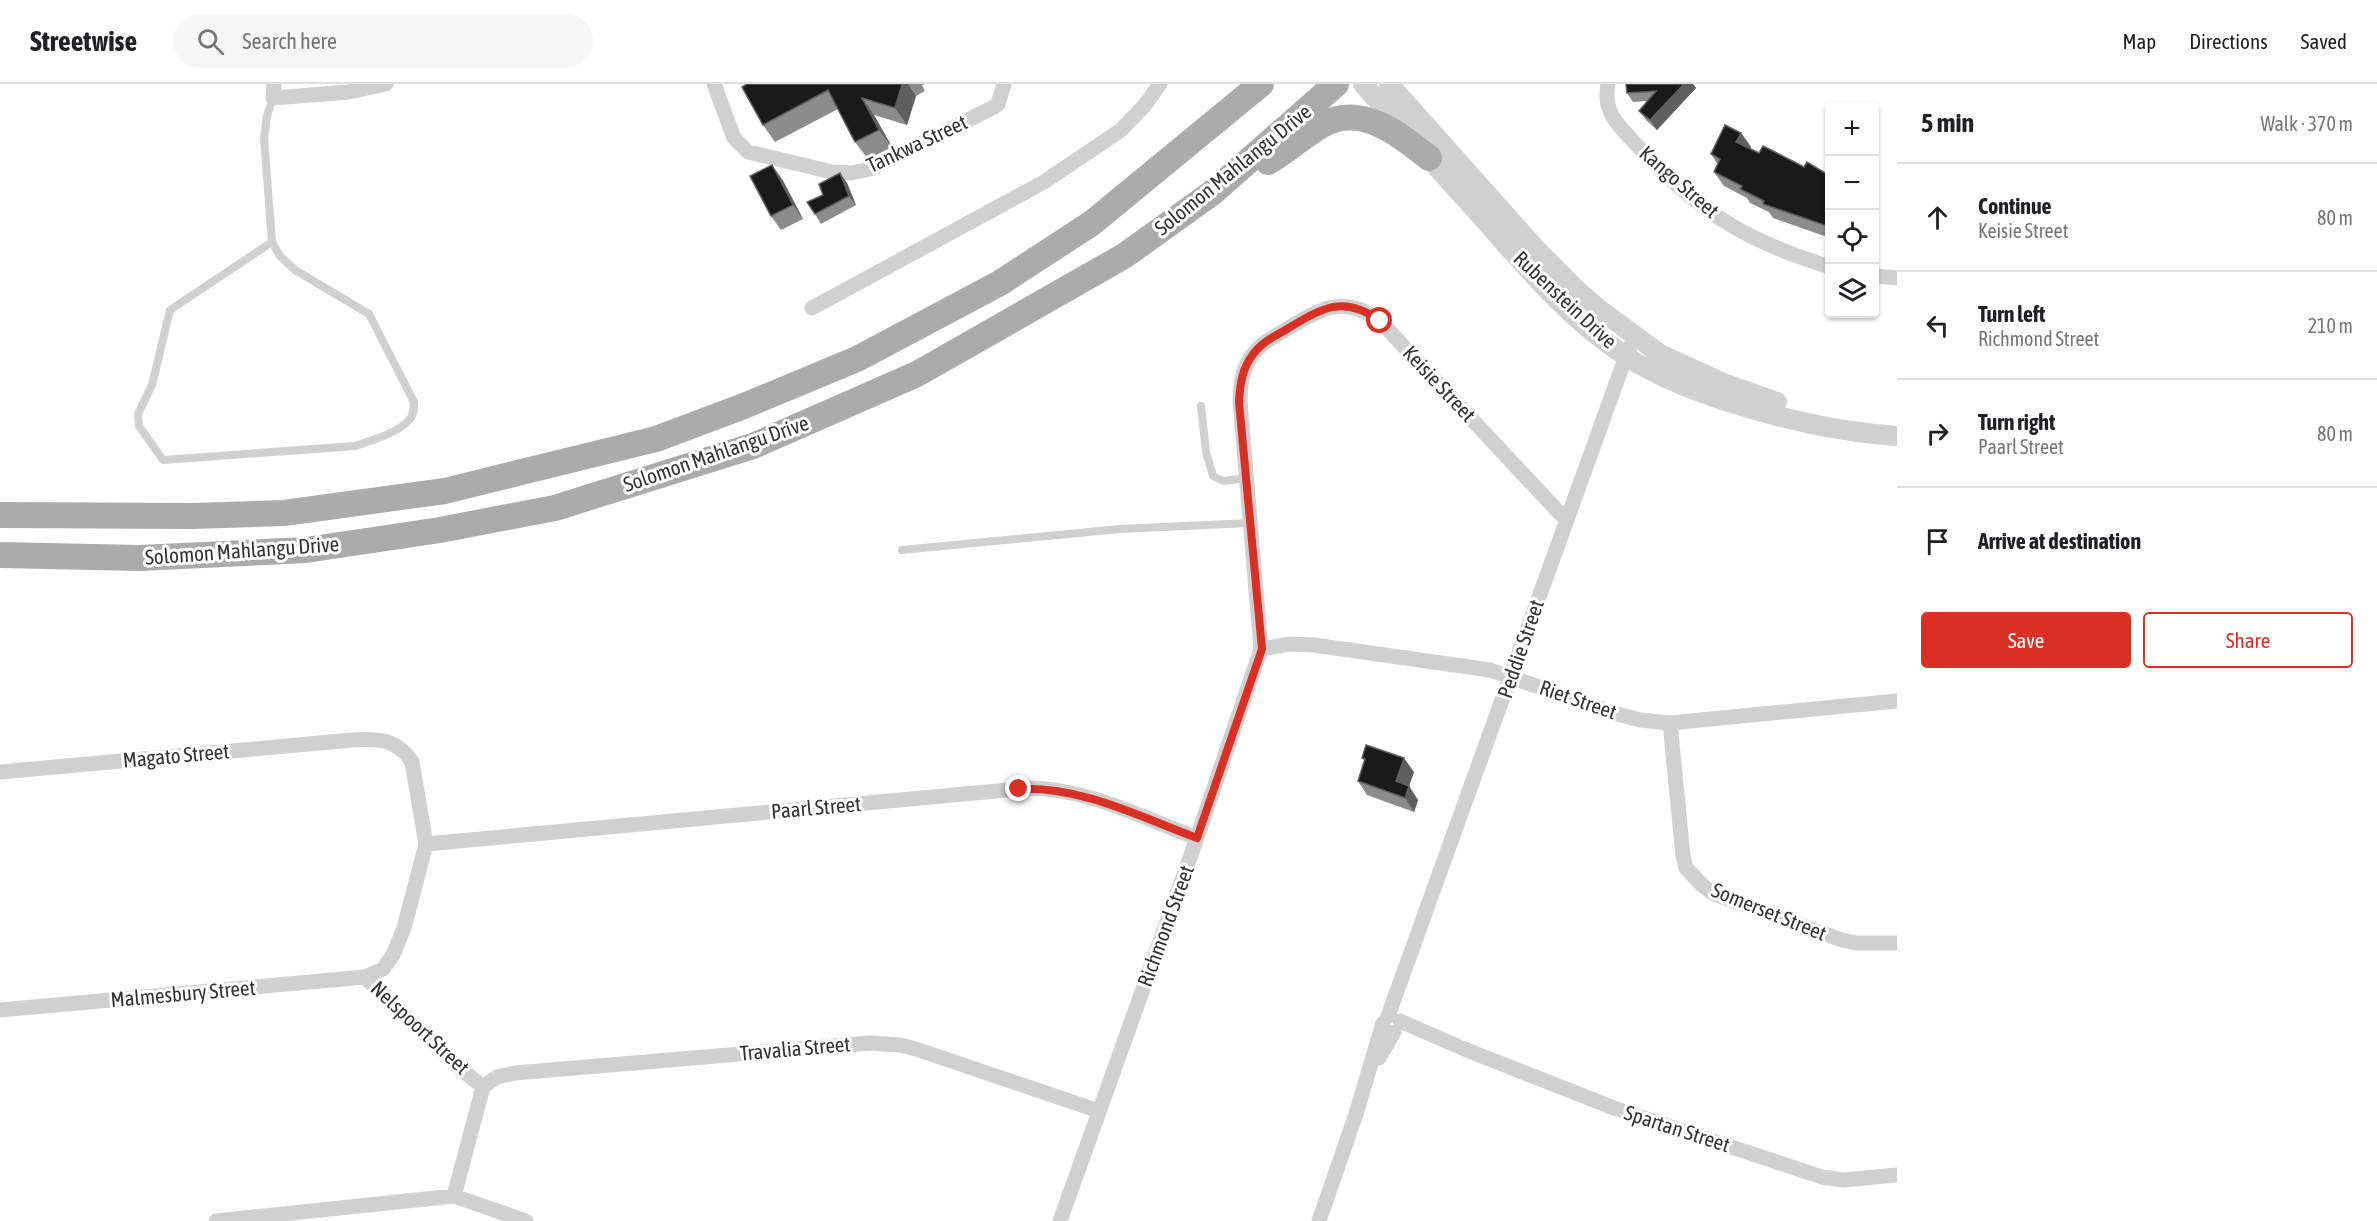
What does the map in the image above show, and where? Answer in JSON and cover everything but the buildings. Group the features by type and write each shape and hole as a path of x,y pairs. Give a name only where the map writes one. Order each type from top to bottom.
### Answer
{"main road":[{"name":"Solomon Mahlangu Drive","path":"0,515 180,516 284,513 445,491 656,439 744,406 857,359 1000,283 1092,223 1262,84"},
{"name":"Solomon Mahlangu Drive","path":"0,555 140,558 306,550 441,530 555,508 753,446 918,374 1124,256 1212,193 1336,84"},
{"path":"1212,193 1273,159 1324,124 1350,116 1375,122 1403,137 1429,158"}],"street":[{"path":"274,91 349,92 387,84"},
{"name":"Tankwa Street","path":"714,84 734,138 748,152 831,172 851,173 870,169 994,107 998,104 1004,84"},
{"path":"812,308 1044,182 1121,130 1145,105 1160,84"},
{"name":"Rubenstein Drive","path":"1363,84 1538,280 1587,328 1626,356 1669,378 1736,403 1845,430 1897,436"},
{"name":"Rubenstein Drive","path":"1389,84 1536,249 1578,291 1660,354 1761,398 1844,418 1897,423"},
{"name":"Kango Street","path":"1608,84 1609,108 1615,121 1658,167 1700,204 1729,224 1763,242 1825,265"},
{"path":"1879,276 1897,278"},
{"name":"Keisie Street","path":"1242,377 1254,352 1308,316 1328,307 1340,305 1367,312 1380,321 1566,520"},
{"name":"Peddie Street","path":"1319,1221 1356,1114 1393,1024 1400,979 1409,963 1566,520 1635,336"},
{"name":"Richmond Street","path":"1060,1221 1262,649 1239,402 1242,377"},
{"name":"Riet Street","path":"1262,649 1290,644 1314,645 1490,670 1614,713 1640,720 1670,723 1897,701"},
{"name":"Somerset Street","path":"1670,723 1683,856 1686,868 1702,885 1714,894 1739,904 1842,940 1856,943 1897,943"},
{"name":"Nelspoort Street","path":"352,740 374,738 389,741 406,754 412,762 426,844 404,928 393,955 383,969 365,977 462,1070 483,1087 454,1196"},
{"name":"Magato Street","path":"0,772 352,740"},
{"name":"Paarl Street","path":"426,844 1028,788 1050,789 1085,796 1197,838"},
{"name":"Malmesbury Street","path":"0,1010 365,977"},
{"name":"Spartan Street","path":"1393,1024 1464,1049 1614,1108 1822,1177 1843,1180 1897,1175"},
{"name":"Travalia Street","path":"483,1087 506,1074 889,1043 916,1049 1100,1111"},
{"path":"216,1221 306,1217 454,1196 526,1221"}],"lane":[{"path":"272,242 170,310 152,385 138,414 139,426 163,460 355,446 374,441 404,424 413,414 414,402 369,314 295,270 280,256 272,242 264,138 274,91"},
{"path":"1201,406 1206,452 1213,476 1223,481 1246,478"},
{"path":"902,550 1120,529 1251,523"}],"route":[{"path":"1019,789 1061,790 1085,796 1197,838 1262,649 1239,402 1242,377 1254,352 1266,342 1308,316 1328,307 1340,305 1356,308 1380,321"}]}
